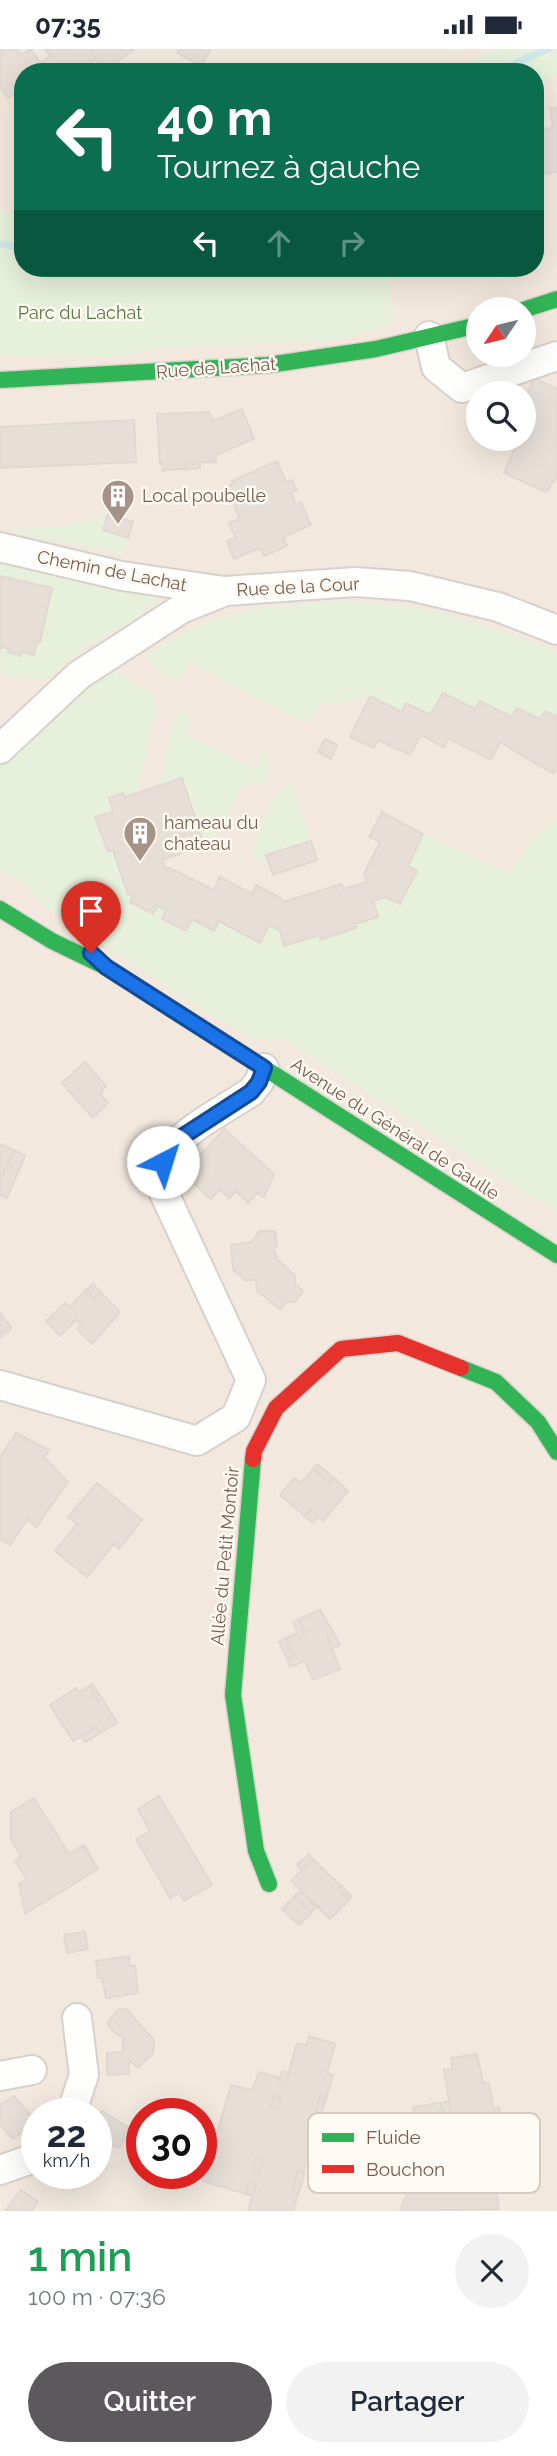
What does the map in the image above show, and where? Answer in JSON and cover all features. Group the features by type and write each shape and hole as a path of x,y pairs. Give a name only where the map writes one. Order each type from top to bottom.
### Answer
{"street":[{"path":"536,306 557,299"},
{"name":"Rue de Lachat","path":"0,380 268,365 376,349 466,328"},
{"path":"429,336 436,367 462,388 557,356"},
{"name":"Chemin de Lachat","path":"0,547 122,576 226,591"},
{"name":"Rue de la Cour","path":"0,749 79,675 181,609 226,591 355,582 410,586 498,607 557,630"},
{"name":"Avenue du Général de Gaulle","path":"0,909 52,941 106,967 557,1255"},
{"name":"Avenue du Général de Gaulle","path":"62,926 106,967"},
{"path":"0,1385 197,1441 236,1417 251,1381 164,1193 163,1162 177,1140 251,1092 259,1082 264,1068"},
{"name":"Allée du Petit Montoir","path":"269,1884 256,1851 233,1695 254,1451 276,1408 341,1349 398,1343 496,1383 538,1422 557,1453"},
{"path":"76,2098 84,2075 77,2018"},
{"path":"0,2076 32,2070"},
{"path":"0,2170 21,2163"}],"shaded area":[{"path":"0,49 557,49 557,2211 0,2211"}],"green space":[{"path":"496,49 557,49 557,75 544,81 544,63 469,63"},
{"name":"Parc du Lachat","path":"0,212 14,213 14,277 389,279 394,320 389,326 331,341 167,348 111,357 0,356"},
{"path":"108,514 103,530 128,538 124,553 42,539 17,533 10,528 60,527"},
{"path":"0,555 158,595 154,603 138,617 91,644 47,679 40,681 0,673 1,647 9,649 8,653 20,656 22,652 34,655 37,641 41,642 52,588 0,576"},
{"path":"340,600 437,612 557,651 557,717 545,711 540,719 517,708 512,717 480,701 475,709 443,693 430,715 407,704 402,712 370,696 330,705 322,701 309,725 190,663 180,680 170,677 155,669 146,655 210,622 238,613"},
{"path":"115,671 154,694 155,711 138,793 125,797 123,793 109,797 113,812 96,818 107,852 113,850 128,895 134,894 130,902 153,914 157,906 166,910 162,919 185,930 192,919 214,930 219,921 260,943 269,925 280,931 285,946 320,935 321,939 378,917 373,901 417,871 408,866 423,834 508,872 530,842 557,815 557,1213 285,1040 257,1040 226,1024 89,936 45,906 25,884 0,870 0,763 73,700"},
{"path":"183,711 190,717 186,734 257,770 262,752 270,767 264,783 242,786 216,838 204,845 182,778 160,785 176,715"},
{"path":"290,784 294,787 311,841 267,855 273,875 263,859 252,858 269,806 282,789"}],"building":[{"path":"0,49 17,49 21,55 31,49 40,63 14,63 14,94 8,98 0,87"},
{"path":"45,49 89,49 96,59 90,63 41,63 50,56"},
{"path":"89,49 135,49 115,63 99,63"},
{"path":"179,49 211,49 203,63 195,63 177,53"},
{"path":"550,108 557,108 557,172 544,174 544,129 553,128"},
{"path":"534,378 557,389 557,477 546,492 504,473 514,451 536,451 536,381 533,381"},
{"path":"242,409 254,439 216,455 216,462 186,463 186,469 163,470 163,473 157,414 209,412 213,421"},
{"path":"134,420 136,462 0,468 0,427"},
{"path":"277,461 286,482 292,480 297,491 291,493 296,504 301,502 311,525 283,537 287,546 264,556 260,548 234,559 227,541 236,538 229,523 239,519 228,486 233,484 232,481"},
{"path":"200,462 200,468 186,469 186,463"},
{"name":"Local poubelle","path":"108,514 133,522 128,538 103,530"},
{"path":"0,576 52,588 40,642 37,641 34,655 22,652 21,656 1,647 0,650"},
{"path":"443,693 475,709 480,701 512,717 517,708 540,719 545,711 557,717 557,771 554,770 553,773 500,742 491,760 448,738 444,747 421,735 410,755 378,740 374,748 350,737 370,696 402,712 406,703 430,715"},
{"path":"325,739 337,745 331,759 318,752"},
{"name":"hameau du chateau","path":"182,778 204,845 162,860 166,871 168,867 214,890 220,877 252,894 256,885 281,898 283,902 342,884 343,889 367,882 364,874 380,842 369,837 382,812 423,834 408,866 417,871 400,904 386,897 373,901 378,917 355,924 356,928 320,940 320,935 284,946 280,931 269,925 260,943 219,921 214,931 192,919 186,931 162,919 166,910 157,906 153,914 130,902 134,894 128,895 113,850 108,852 95,817 113,812 109,798 123,793 125,797"},
{"path":"311,841 317,860 273,875 266,855"},
{"path":"85,1062 106,1086 100,1094 108,1103 93,1118 62,1083"},
{"path":"224,1129 274,1174 264,1197 257,1193 248,1203 236,1191 229,1198 220,1189 211,1199 183,1174"},
{"path":"0,1144 14,1150 0,1180"},
{"path":"144,1147 150,1154 140,1164 134,1157"},
{"path":"14,1150 25,1156 7,1198 0,1195 0,1180"},
{"path":"259,1231 275,1231 277,1245 274,1250 278,1260 295,1276 295,1284 303,1291 295,1302 286,1302 280,1309 257,1291 256,1280 245,1280 233,1270 231,1245 252,1242"},
{"path":"93,1284 101,1293 95,1299 86,1290"},
{"path":"86,1290 95,1299 101,1293 120,1312 92,1344 77,1329 81,1324 76,1320 60,1336 46,1321 65,1303 70,1307"},
{"path":"0,1313 10,1326 0,1333"},
{"path":"10,1326 12,1328 0,1338 0,1333"},
{"path":"16,1433 49,1450 44,1457 68,1482 36,1527 28,1519 10,1545 0,1539 0,1457"},
{"path":"317,1464 334,1478 330,1483 313,1469"},
{"path":"313,1469 330,1483 334,1478 348,1491 323,1521 310,1510 305,1516 280,1495 294,1478 301,1483"},
{"path":"97,1483 142,1520 119,1549 114,1544 87,1577 55,1551 77,1524 68,1517"},
{"path":"310,1510 318,1517 313,1523 305,1516"},
{"path":"320,1610 334,1633 327,1636 340,1669 313,1680 305,1661 290,1667 287,1659 294,1656 286,1638 297,1633 299,1638 306,1635 299,1619"},
{"path":"299,1619 306,1635 299,1638 293,1622"},
{"path":"334,1633 340,1645 332,1649 327,1636"},
{"path":"286,1638 294,1656 287,1659 279,1642"},
{"path":"92,1684 103,1700 98,1702 89,1686"},
{"path":"89,1686 98,1702 103,1700 117,1723 100,1733 96,1727 73,1741 50,1705 76,1688 79,1692"},
{"path":"96,1727 100,1733 85,1742 81,1736"},
{"path":"159,1796 212,1885 184,1901 179,1893 170,1898 136,1839 150,1831 138,1809"},
{"path":"34,1798 69,1854 84,1845 98,1869 25,1914 19,1884 27,1879 15,1861 21,1856 11,1840 11,1812"},
{"path":"309,1854 313,1859 302,1870 297,1865"},
{"path":"313,1859 341,1886 338,1889 349,1900 330,1919 291,1881"},
{"path":"341,1886 352,1897 349,1900 338,1889"},
{"path":"300,1891 316,1907 311,1913 295,1896"},
{"path":"295,1896 311,1913 299,1925 282,1909"},
{"path":"85,1932 88,1949 67,1953 64,1935"},
{"path":"129,1956 130,1966 135,1966 138,1993 106,1998 102,1978 98,1978 96,1961"},
{"path":"126,2009 154,2040 153,2053 138,2068 129,2060 129,2074 107,2075 107,2053 123,2052 123,2038 107,2023 118,2010"},
{"path":"309,2036 335,2044 327,2073 333,2075 326,2099 320,2098 315,2113 308,2113 308,2164 303,2172 298,2170 292,2191 298,2194 293,2211 248,2211 256,2185 249,2183 246,2194 217,2185 217,2133 231,2085 252,2090 259,2072 280,2078 278,2083 285,2086 297,2043 307,2045","holes":["274,2096 281,2098 278,2109 271,2107","256,2159 263,2161 259,2174 252,2171"]},
{"path":"477,2054 483,2083 489,2083 494,2113 451,2113 444,2070 453,2069 451,2058"},
{"path":"282,2071 289,2073 285,2086 278,2083"},
{"path":"14,2096 21,2104 21,2132 13,2139 0,2125 0,2105"},
{"path":"274,2096 281,2098 278,2109 271,2107"},
{"path":"320,2098 326,2099 321,2113 315,2113"},
{"path":"449,2101 451,2113 443,2113 441,2103"},
{"path":"441,2103 443,2113 414,2113 413,2107"},
{"path":"112,2117 126,2126 126,2137 119,2148 113,2145"},
{"path":"256,2159 263,2161 259,2174 252,2171"},
{"path":"298,2170 305,2173 298,2194 292,2191"},
{"path":"249,2183 256,2185 252,2196 246,2194"},
{"path":"21,2190 38,2202 31,2211 5,2211"},
{"path":"496,2193 499,2209 400,2211 407,2194"}],"waterway":[{"path":"516,63 548,49"},
{"path":"0,244 14,246"}],"traffic: fast":[{"path":"536,306 557,299"},
{"path":"0,380 268,365 376,349 466,328"},
{"path":"0,909 52,941 106,967 557,1255"},
{"path":"461,1368 496,1382 538,1422 557,1452"},
{"path":"253,1459 233,1695 256,1851 269,1884"}],"traffic: jam":[{"path":"253,1459 254,1451 276,1408 341,1349 398,1343 461,1368"}],"place":[{"name":"Local poubelle","path":"118,526"},
{"name":"hameau du chateau","path":"140,863"}],"route":[{"path":"91,953 106,967 264,1068 259,1082 251,1092 177,1140 163,1162"}]}
